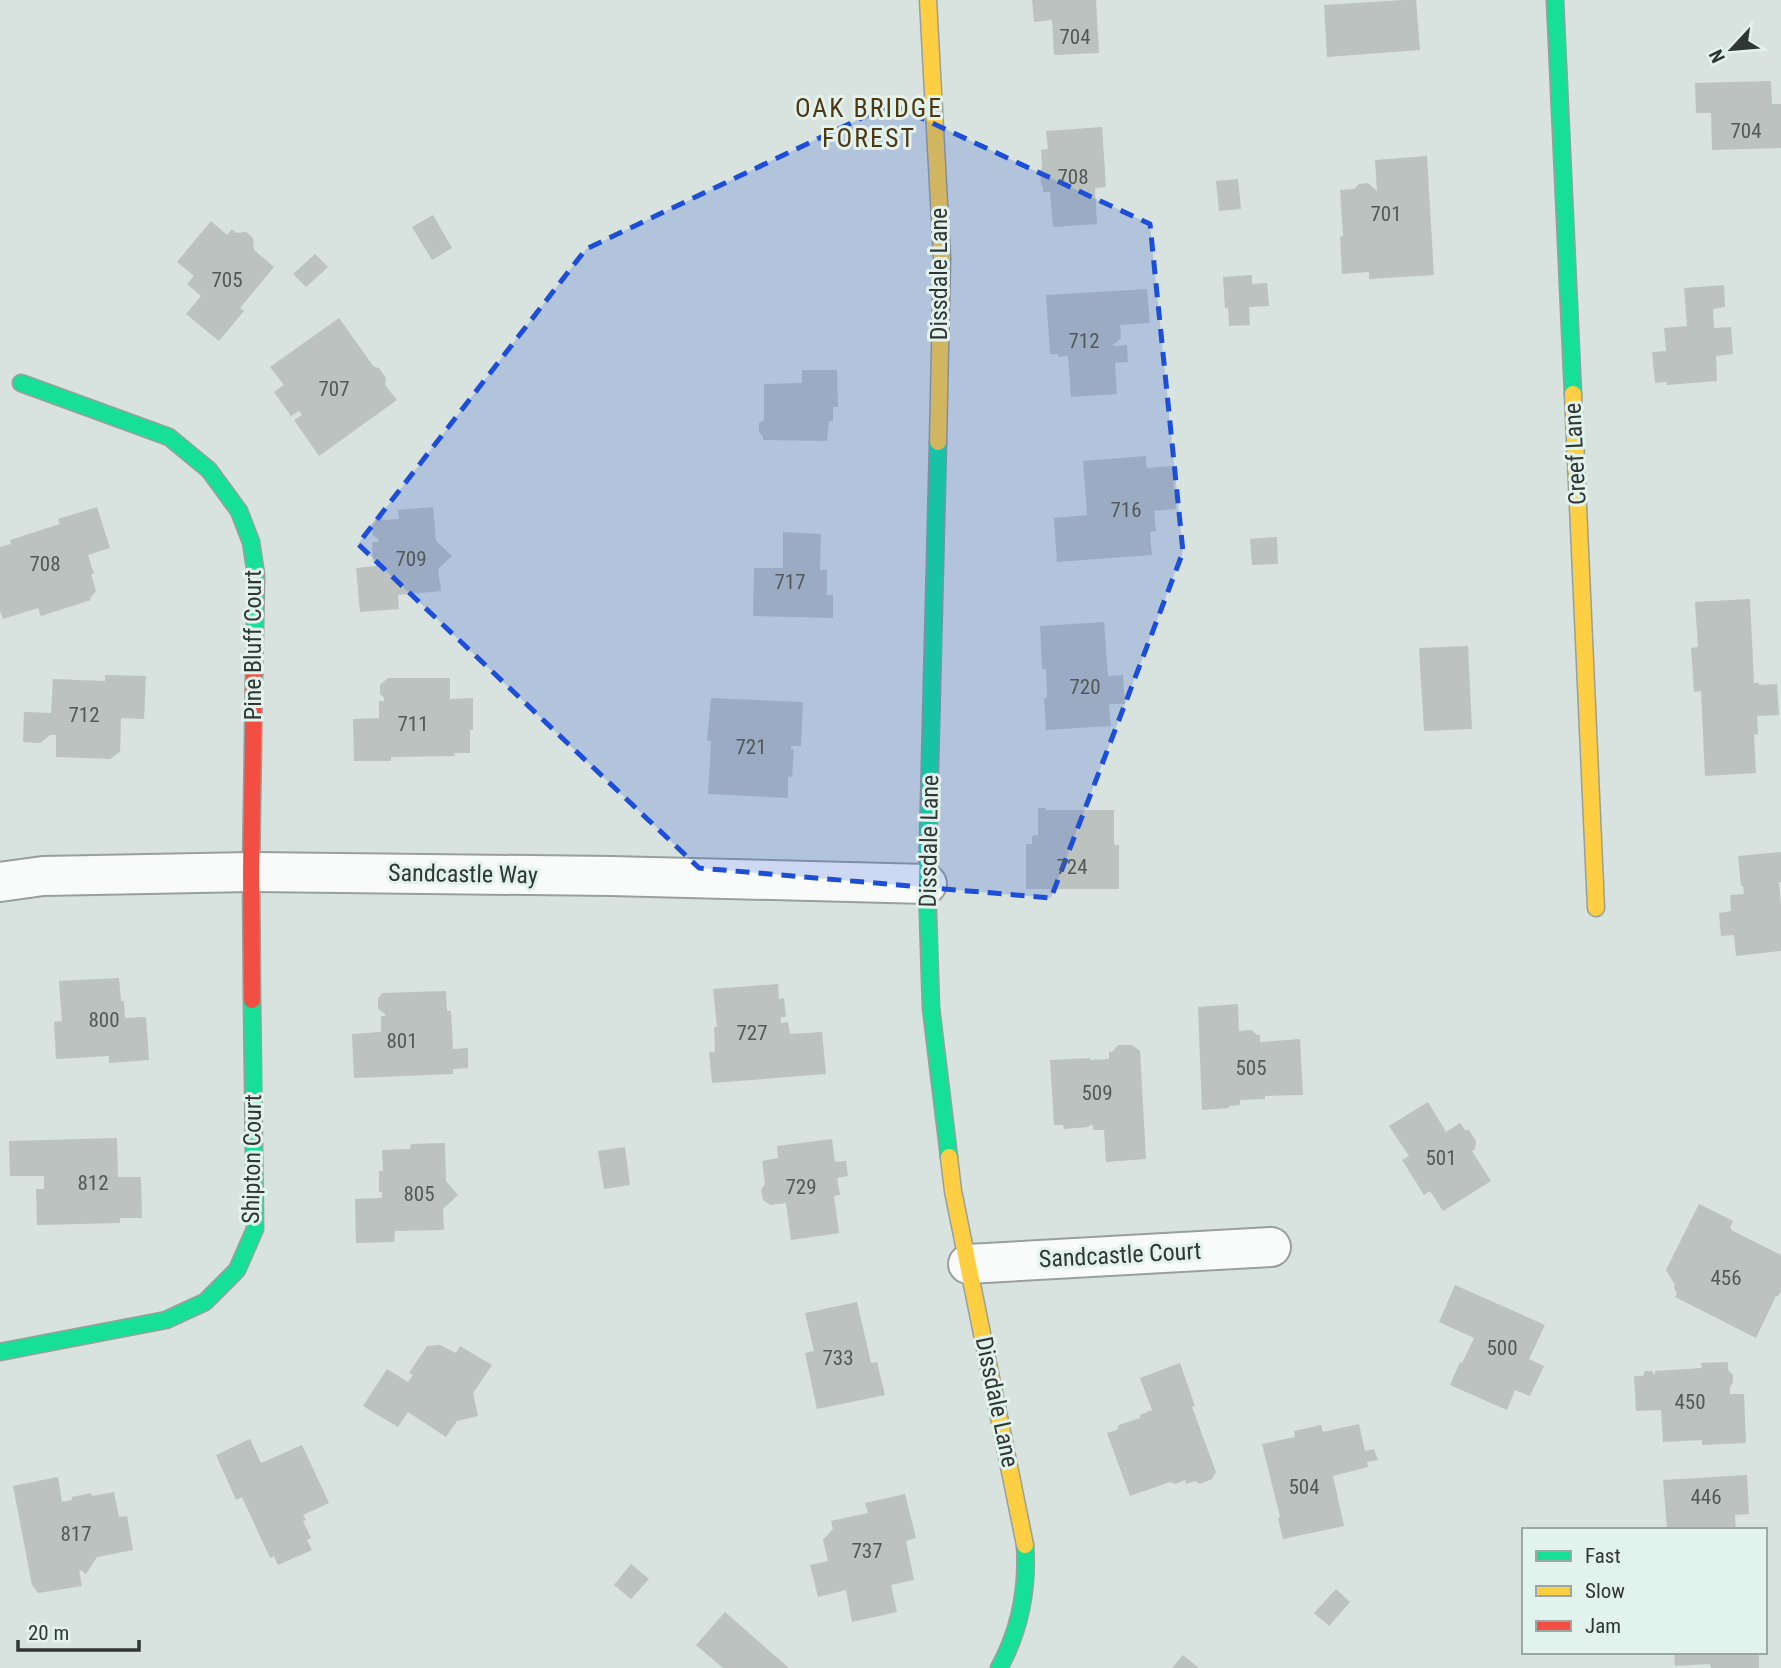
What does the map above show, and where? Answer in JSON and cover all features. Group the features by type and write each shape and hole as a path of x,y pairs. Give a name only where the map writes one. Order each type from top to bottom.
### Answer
{"street":[{"name":"Dissdale Lane","path":"928,0 942,258 927,884 931,1008 953,1191 1026,1539 1026,1578 1019,1615 1009,1651 999,1668"},
{"name":"Creef Lane","path":"1555,0 1596,908"},
{"name":"Pine Bluff Court","path":"21,383 169,438 209,470 239,511 251,542 256,575 251,872"},
{"name":"Sandcastle Way","path":"0,882 43,876 251,872 611,876 927,884"},
{"name":"Shipton Court","path":"0,1352 166,1321 205,1302 237,1270 255,1229 251,872"},
{"name":"Sandcastle Court","path":"968,1264 1271,1247"}],"highlighted area":[{"path":"891,104 1150,224 1183,552 1051,898 699,868 358,544 586,249"}],"building":[{"path":"1032,0 1096,0 1099,53 1054,55 1052,20 1034,22"},
{"path":"1416,0 1420,50 1327,57 1324,5"},
{"path":"1771,81 1772,104 1781,104 1781,148 1712,150 1711,113 1696,113 1695,83"},
{"path":"1102,127 1106,187 1095,188 1097,224 1053,227 1050,192 1043,192 1040,171 1041,150 1048,149 1046,131"},
{"path":"1427,156 1434,275 1369,279 1369,272 1342,274 1340,190 1354,189 1359,184 1368,183 1377,191 1375,160"},
{"path":"1238,179 1241,209 1219,211 1216,181"},
{"path":"433,215 452,248 432,260 412,227"},
{"path":"211,221 227,235 232,229 236,233 246,232 253,238 254,250 274,267 240,308 244,311 219,341 186,314 201,296 187,284 194,276 177,262"},
{"path":"315,254 328,267 306,287 293,274"},
{"path":"1252,275 1252,284 1267,283 1269,306 1249,307 1250,325 1229,326 1223,277"},
{"path":"1724,285 1725,307 1713,309 1714,328 1731,327 1733,354 1716,356 1717,381 1667,385 1667,382 1655,383 1652,352 1666,351 1664,328 1687,326 1684,288"},
{"path":"1147,289 1150,323 1120,325 1121,338 1113,344 1127,345 1128,362 1115,363 1117,394 1071,397 1068,356 1050,354 1046,295"},
{"path":"339,318 374,367 379,368 386,378 385,385 397,400 319,456 294,420 302,415 299,411 291,416 274,392 284,385 270,367"},
{"path":"802,370 837,370 838,407 833,407 833,421 829,421 827,441 763,440 759,423 764,420 764,384 802,383"},
{"path":"1146,456 1147,468 1172,466 1176,509 1154,511 1156,531 1150,532 1152,555 1057,562 1054,518 1087,515 1083,461"},
{"path":"97,507 110,548 88,555 96,591 91,600 41,616 38,608 3,619 0,611 0,547 11,544 10,540 60,524 58,519"},
{"path":"433,507 436,541 452,556 438,569 441,591 398,595 399,609 360,612 356,568 376,566 376,561 373,562 372,542 379,542 373,535 371,525 378,516 383,516 383,520 399,519 398,510"},
{"path":"783,532 821,534 820,570 827,570 827,595 833,595 833,618 753,616 754,568 783,568"},
{"path":"1277,537 1278,564 1252,565 1250,539"},
{"path":"1750,599 1754,683 1777,684 1779,715 1757,716 1758,734 1754,735 1756,773 1705,776 1701,691 1694,692 1691,648 1698,647 1695,602"},
{"path":"1104,622 1108,676 1123,675 1125,704 1109,704 1111,726 1046,730 1046,669 1042,669 1040,626"},
{"path":"1468,646 1472,729 1424,731 1419,648"},
{"path":"105,675 146,676 144,719 121,718 120,752 110,759 56,757 56,735 50,735 40,743 23,742 24,712 51,713 53,679 105,681"},
{"path":"388,678 450,678 450,699 473,698 470,753 454,753 455,756 391,757 391,761 354,761 353,719 379,718 379,701 384,701 380,694 380,685"},
{"path":"711,698 803,702 801,746 791,746 791,749 794,749 792,777 788,776 788,798 708,794 711,741 707,741"},
{"path":"1038,808 1114,810 1114,845 1119,845 1119,889 1026,889 1026,844 1032,844 1032,836 1038,835"},
{"path":"1781,852 1781,951 1736,956 1734,935 1721,936 1719,913 1731,911 1730,895 1744,894 1738,856"},
{"path":"119,978 125,1018 146,1017 149,1060 109,1063 109,1056 56,1059 54,1022 62,1021 59,981"},
{"path":"778,984 779,999 784,998 786,1017 781,1017 781,1023 788,1022 790,1034 822,1032 826,1074 712,1083 709,1052 715,1052 714,1027 717,1027 713,989"},
{"path":"446,991 447,1011 451,1011 453,1049 468,1048 468,1068 453,1069 453,1074 354,1078 352,1034 381,1032 381,1016 385,1014 378,1009 378,999 382,993"},
{"path":"1238,1004 1239,1031 1252,1030 1260,1035 1260,1042 1300,1039 1303,1095 1265,1096 1265,1099 1240,1100 1240,1105 1229,1108 1202,1110 1198,1007"},
{"path":"1118,1045 1132,1045 1140,1051 1146,1159 1106,1162 1104,1130 1093,1130 1093,1125 1064,1129 1063,1125 1054,1125 1050,1060 1109,1059 1109,1052"},
{"path":"1428,1102 1446,1132 1460,1123 1465,1130 1469,1130 1476,1141 1472,1151 1491,1181 1443,1211 1430,1191 1424,1195 1402,1160 1409,1156 1389,1126"},
{"path":"117,1138 118,1177 141,1177 142,1218 120,1218 120,1223 37,1225 36,1189 44,1189 44,1176 10,1176 9,1141"},
{"path":"832,1139 835,1162 846,1161 848,1176 837,1178 840,1195 834,1196 839,1233 791,1240 786,1203 770,1205 763,1200 761,1190 765,1184 762,1161 778,1158 777,1146"},
{"path":"445,1143 446,1181 458,1195 443,1209 444,1230 395,1231 394,1242 356,1243 355,1199 382,1198 382,1192 379,1192 379,1171 383,1171 382,1150 410,1149 411,1144"},
{"path":"625,1147 630,1185 604,1189 598,1151"},
{"path":"1699,1204 1733,1221 1731,1230 1781,1255 1781,1291 1756,1338 1675,1297 1675,1285 1666,1270"},
{"path":"1455,1285 1545,1325 1529,1359 1544,1366 1530,1396 1515,1390 1507,1410 1450,1385 1474,1338 1439,1322"},
{"path":"857,1302 871,1363 877,1362 885,1395 817,1409 805,1353 814,1351 805,1313"},
{"path":"440,1345 456,1353 460,1346 492,1365 473,1393 478,1416 457,1421 446,1437 408,1412 398,1427 363,1406 387,1369 408,1382 413,1375 409,1373 427,1346"},
{"path":"1728,1362 1728,1370 1733,1375 1730,1394 1744,1394 1746,1443 1702,1445 1702,1440 1663,1442 1661,1410 1636,1411 1634,1376 1643,1376 1645,1371 1652,1371 1655,1376 1655,1371 1702,1368 1701,1363"},
{"path":"1180,1363 1195,1406 1192,1407 1216,1472 1212,1479 1200,1484 1195,1481 1186,1484 1185,1480 1175,1484 1170,1482 1130,1496 1107,1433 1152,1410 1140,1378"},
{"path":"1359,1424 1365,1451 1374,1449 1378,1460 1367,1462 1368,1467 1333,1476 1344,1526 1283,1539 1262,1444 1295,1437 1294,1431 1321,1425 1323,1432"},
{"path":"250,1439 261,1463 302,1445 329,1503 303,1515 311,1538 307,1540 312,1550 278,1565 274,1556 270,1558 242,1497 236,1500 216,1455"},
{"path":"1747,1475 1749,1514 1735,1515 1736,1528 1667,1528 1663,1480"},
{"path":"58,1477 62,1502 91,1493 92,1496 114,1492 119,1517 127,1516 133,1550 97,1557 86,1574 79,1569 82,1586 38,1593 32,1585 13,1486"},
{"path":"905,1494 916,1538 906,1541 914,1580 891,1585 897,1612 852,1622 846,1590 818,1597 810,1565 828,1561 823,1540 833,1529 831,1521 868,1513 865,1503"},
{"path":"631,1564 649,1579 631,1599 614,1585"},
{"path":"1336,1589 1350,1602 1329,1626 1314,1613"},
{"path":"725,1612 789,1668 723,1668 696,1645"},
{"path":"1674,1654 1759,1654 1759,1668 1711,1668 1710,1664 1675,1666"},
{"path":"1183,1655 1199,1668 1172,1668"}],"traffic: fast":[{"path":"1555,0 1573,394"},
{"path":"21,383 169,437 209,470 239,511 251,542 256,575 254,674"},
{"path":"938,442 927,884 931,1008 949,1157"},
{"path":"0,1352 166,1320 205,1302 237,1270 255,1229 252,1000"},
{"path":"999,1668 1021,1609 1025,1545"}],"traffic: slow":[{"path":"928,0 942,258 938,442"},
{"path":"1573,394 1596,908"},
{"path":"949,1157 953,1191 1025,1545"}],"traffic: jam":[{"path":"252,1000 254,674"}],"district":[{"name":"OAK BRIDGE FOREST","path":"869,123"}]}
